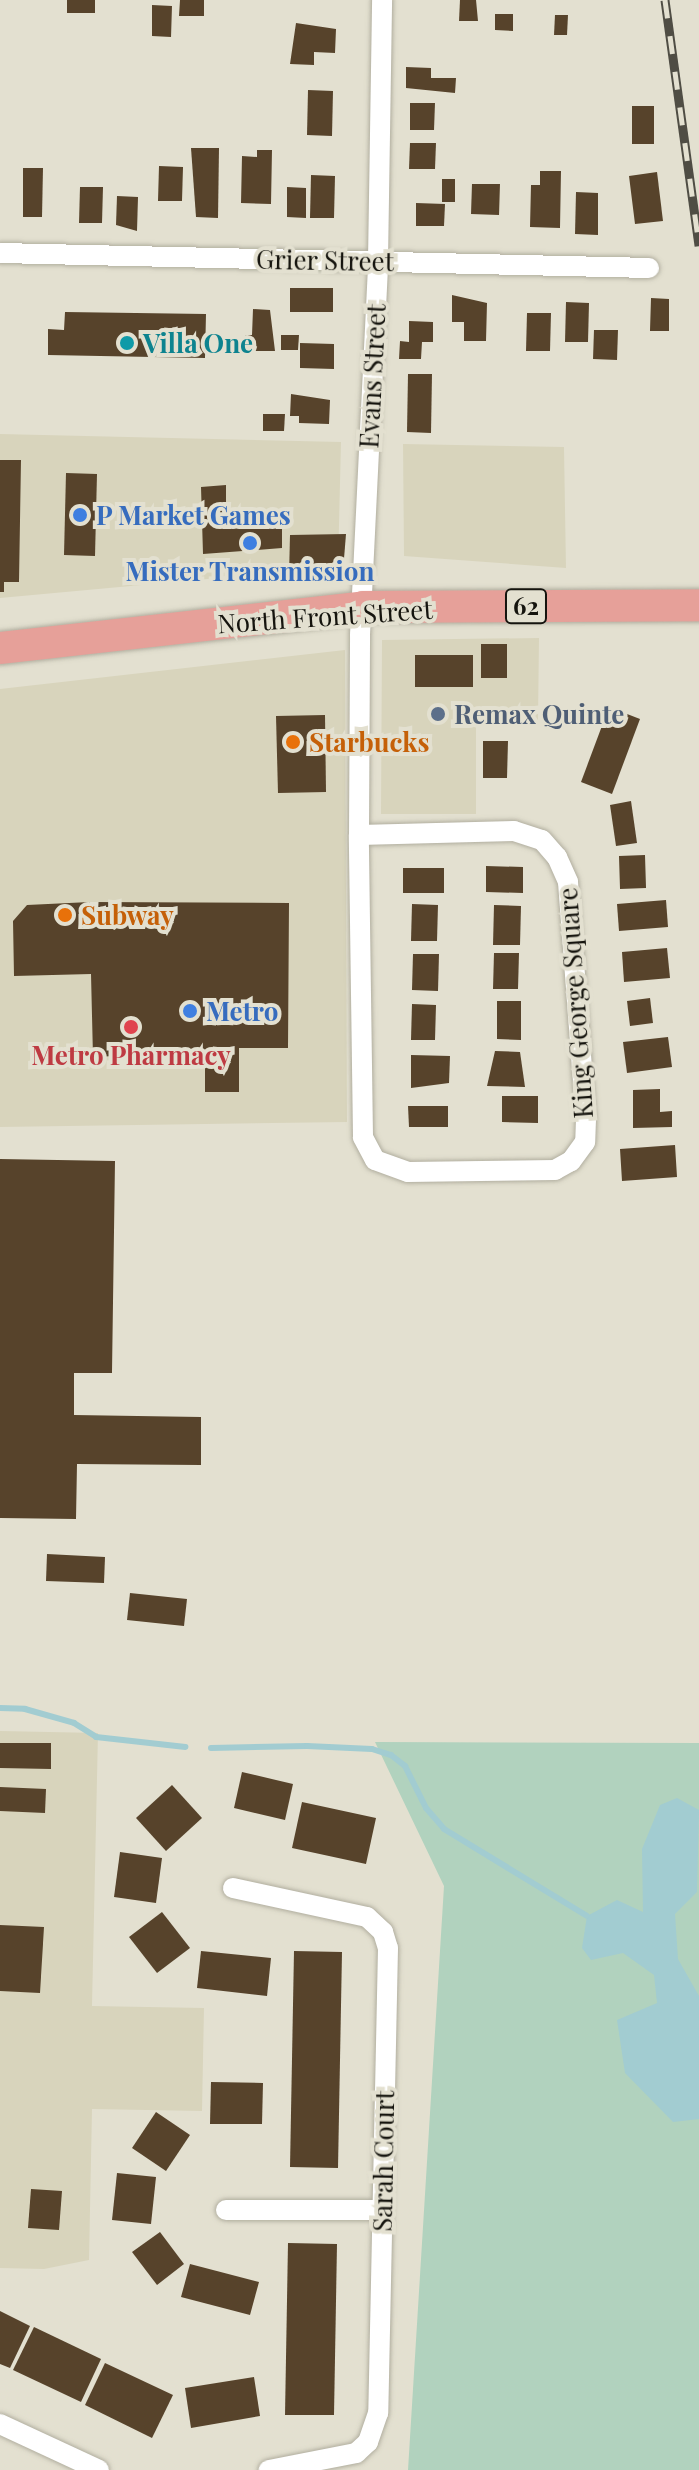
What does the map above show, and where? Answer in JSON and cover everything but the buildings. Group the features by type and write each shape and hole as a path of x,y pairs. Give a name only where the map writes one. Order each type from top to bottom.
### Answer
{"main road":[{"name":"North Front Street","path":"0,648 363,607 694,605"}],"street":[{"name":"Evans Street","path":"363,607 378,261 382,0"},
{"name":"Grier Street","path":"0,253 649,268"},
{"name":"King George Square","path":"359,835 514,831 542,840 557,857 568,882 586,1119 585,1142 571,1161 555,1170 408,1172 375,1160 363,1137 359,835 363,607"},
{"name":"Sarah Court","path":"233,1888 367,1917 383,1932 388,1948 378,2413 368,2442 334,2460 269,2470"},
{"path":"226,2210 381,2210"},
{"path":"0,2424 99,2470"}],"shaded area":[{"path":"0,434 341,442 338,567 0,598"},
{"path":"403,444 564,447 566,568 404,556"},
{"path":"539,638 538,720 476,721 476,814 381,814 382,640"},
{"path":"345,650 347,1122 0,1127 0,689"},
{"path":"0,1731 98,1733 92,2006 204,2008 202,2111 92,2109 89,2260 44,2269 0,2268"}],"green space":[{"path":"375,1742 699,1743 699,2470 408,2470 444,1886"}],"water":[{"path":"677,1798 699,1810 697,1892 675,1914 678,1959 699,1996 699,2119 673,2122 625,2073 617,2020 657,2003 654,1975 623,1953 591,1960 582,1948 587,1916 617,1900 643,1912 642,1849 660,1805"}],"waterway":[{"path":"0,1708 25,1709 74,1723 96,1737 185,1747"},
{"path":"211,1748 307,1746 372,1749 391,1755 405,1766 426,1808 444,1829 587,1916"}],"railway":[{"path":"665,0 699,246"}],"place":[{"name":"Villa One","path":"127,343"},
{"name":"P Market Games","path":"80,515"},
{"name":"Mister Transmission","path":"250,543"},
{"name":"Remax Quinte","path":"438,714"},
{"name":"Starbucks","path":"293,742"},
{"name":"Subway","path":"65,915"},
{"name":"Metro","path":"190,1011"},
{"name":"Metro Pharmacy","path":"131,1027"}]}
